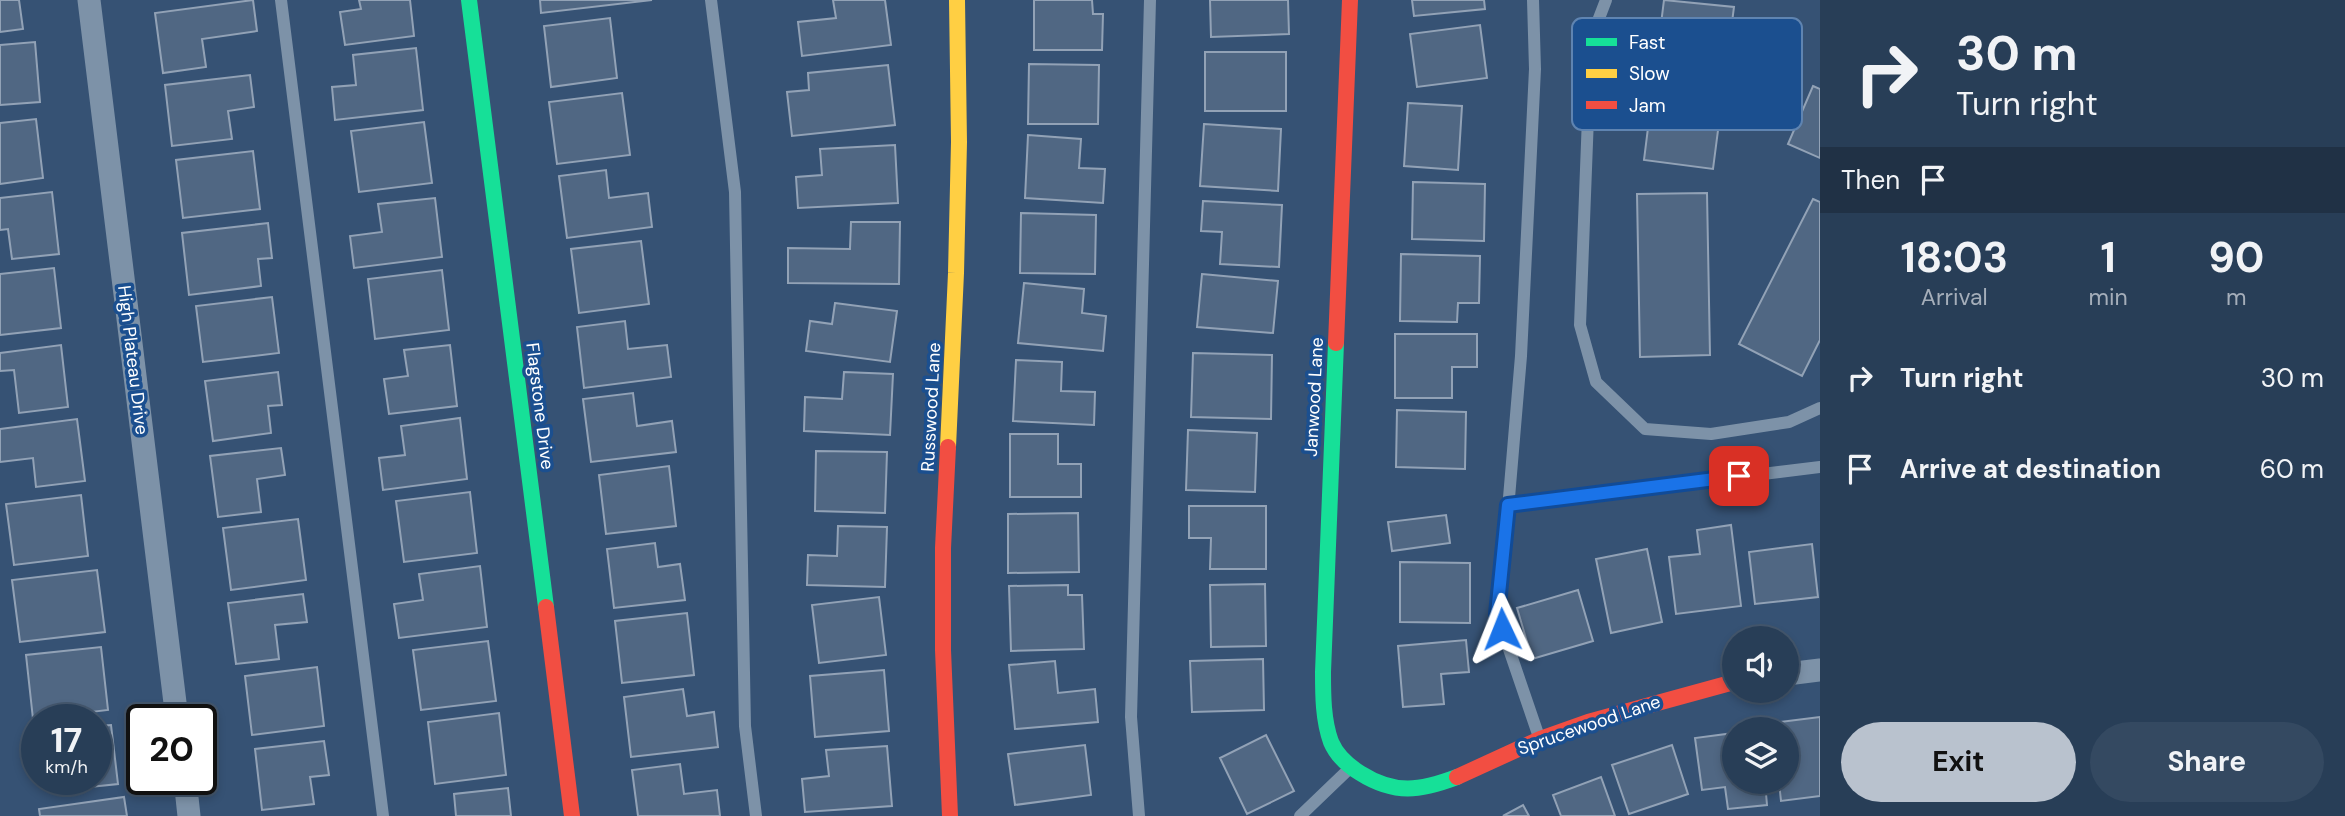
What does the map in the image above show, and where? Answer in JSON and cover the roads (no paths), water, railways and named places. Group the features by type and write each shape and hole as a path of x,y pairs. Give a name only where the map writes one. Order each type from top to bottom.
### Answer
{"street":[{"name":"High Plateau Drive","path":"89,0 175,704"},
{"name":"Flagstone Drive","path":"469,0 572,816"},
{"name":"Russwood Lane","path":"950,816 943,650 943,548 956,274 959,142 957,0"},
{"name":"Janwood Lane","path":"1350,0 1324,623 1324,718 1337,755 1368,779"},
{"path":"1799,673 1820,670"},
{"name":"Sprucewood Lane","path":"1368,779 1396,789 1433,786 1539,739 1638,705 1722,685"},
{"path":"187,795 189,816"}],"lane":[{"path":"281,0 383,816"},
{"path":"710,0 735,192 745,726 756,816"},
{"path":"1139,816 1131,717 1150,0"},
{"path":"1533,0 1535,69 1522,329 1497,614 1539,739"},
{"path":"1599,18 1606,0"},
{"path":"1588,130 1580,325 1596,382 1645,429 1711,434 1789,422 1820,408"},
{"path":"1508,505 1820,467"},
{"path":"1300,816 1352,767"}]}
